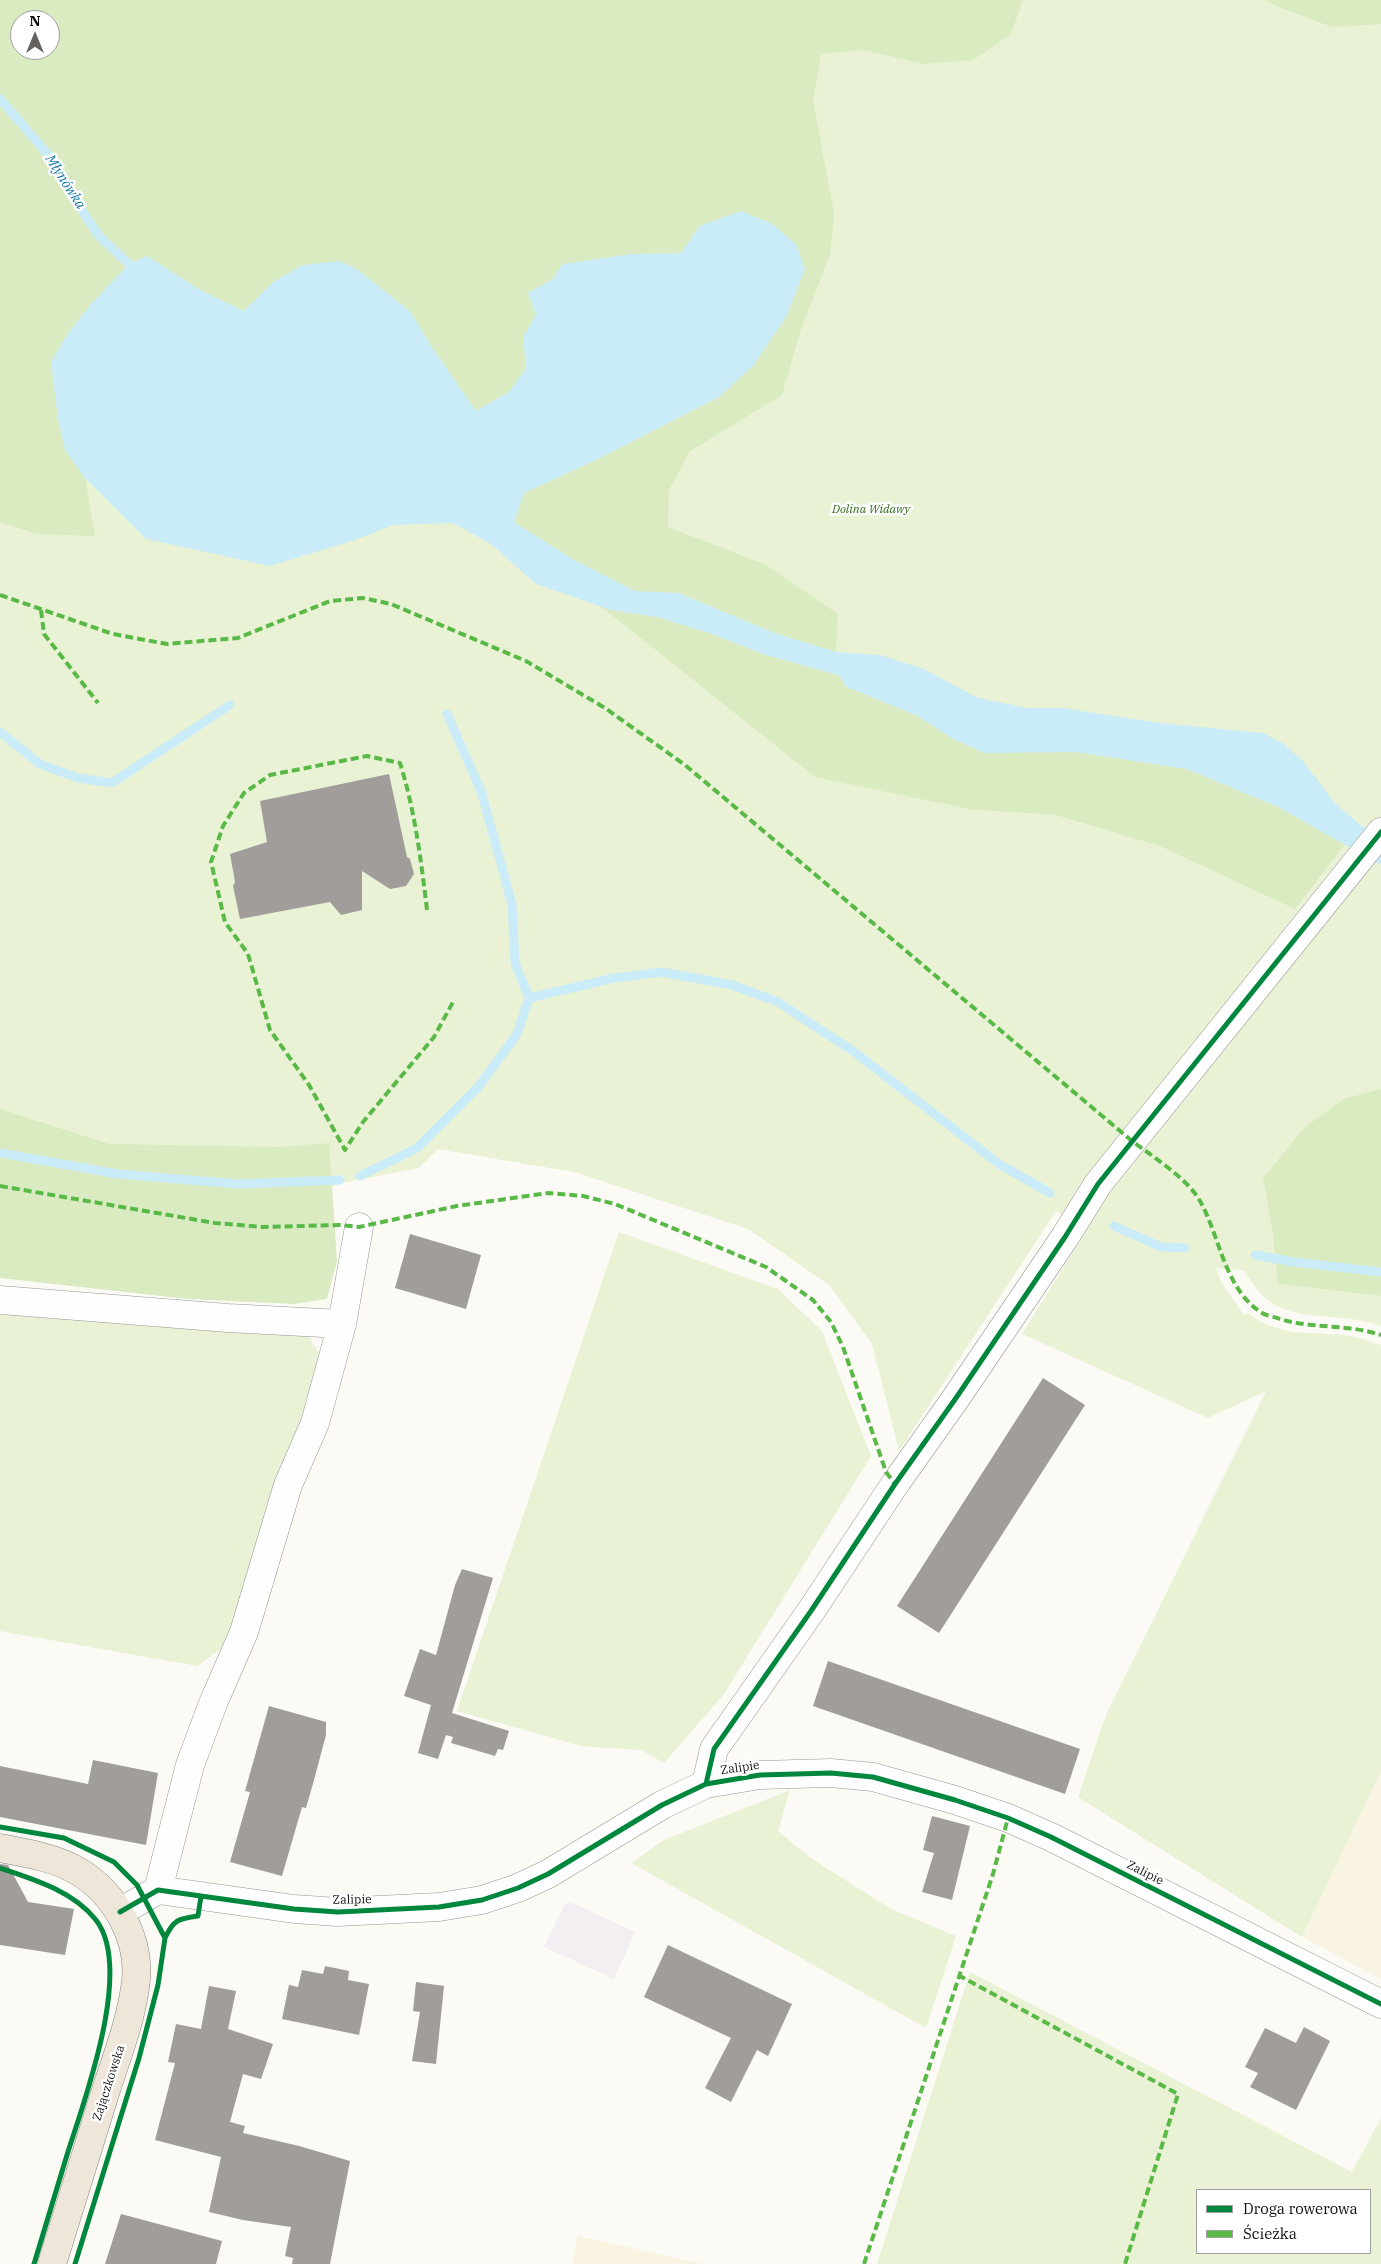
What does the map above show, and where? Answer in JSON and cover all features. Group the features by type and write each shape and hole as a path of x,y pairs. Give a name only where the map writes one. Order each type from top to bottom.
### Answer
{"main road":[{"path":"0,1848 45,1858 75,1869 101,1889 116,1907"},
{"name":"Zajączkowska","path":"52,2264 127,2027 136,1986 134,1952 130,1934 116,1907"}],"street":[{"path":"706,1784 714,1749 811,1611 895,1484 961,1391 1065,1237 1098,1184 1260,980 1357,864 1381,832"},
{"path":"116,1907 158,1890 190,1765 214,1701 244,1632 288,1485 315,1422 342,1324 359,1227"},
{"path":"0,1300 219,1318 342,1324"},
{"name":"Zalipie","path":"158,1890 294,1909 338,1912 439,1907 482,1900 518,1888 548,1874 662,1805 706,1784 760,1775 831,1773 873,1777 955,1800 1008,1818 1381,2004"}],"shaded area":[{"path":"1381,1771 1381,1979 1302,1937"},
{"path":"571,1902 635,1932 614,1979 544,1947 565,1904"},
{"path":"578,2236 703,2264 572,2264"}],"green space":[{"name":"Dolina Widawy","path":"0,0 1381,0 1381,1274 1278,1284 1381,1296 1381,1326 1353,1319 1291,1311 1277,1306 1265,1298 1243,1270 1216,1268 1221,1282 1244,1315 1248,1313 1262,1322 1287,1331 1355,1337 1381,1345 1381,1771 1302,1937 1078,1797 1106,1715 1266,1391 1208,1418 1022,1334 1085,1233 1056,1211 899,1451 872,1344 829,1285 748,1229 574,1172 438,1149 419,1168 337,1184 312,1200 0,1154"},
{"path":"0,0 1023,0 1011,34 973,60 924,64 863,50 821,54 813,101 834,213 830,255 801,329 782,395 690,451 669,490 668,527 766,565 838,614 836,652 774,633 680,593 635,591 574,560 513,522 524,493 598,459 719,397 700,226 681,253 632,254 562,265 553,279 528,293 536,315 523,337 526,368 509,392 476,411 431,346 410,311 273,282 244,311 202,291 147,257 129,264 91,304 66,336 51,362 58,418 65,450 85,478 95,536 37,534 0,522"},
{"path":"1266,0 1381,0 1381,24 1332,27 1276,6"},
{"path":"598,604 611,610 657,617 712,634 766,655 838,675 847,687 918,716 951,738 985,753 1075,752 1187,769 1278,807 1345,844 1295,909 1160,846 1056,815 969,809 815,777"},
{"path":"1381,1089 1381,1296 1278,1284 1273,1233 1263,1178 1305,1127 1344,1099"},
{"path":"0,1109 109,1144 281,1147 329,1143 337,1261 327,1299 294,1304 188,1299 0,1278"},
{"path":"619,1232 778,1289 822,1331 871,1456 724,1694 664,1763 641,1750 581,1746 457,1711"},
{"path":"0,1307 281,1329 310,1338 321,1357 303,1420 274,1488 225,1646 197,1666 0,1631"},
{"path":"790,1790 778,1831 812,1859 891,1909 956,1936 926,2028 631,1863 664,1840"},
{"path":"970,1972 1352,2172 1381,2118 1381,2264 877,2264"}],"water":[{"path":"741,211 772,224 796,244 805,269 786,317 753,366 719,397 598,459 524,493 514,522 574,560 635,591 679,593 774,633 836,652 880,655 924,669 976,697 1026,708 1063,708 1159,723 1263,733 1284,744 1303,761 1334,802 1359,824 1381,837 1381,865 1278,807 1187,769 1075,752 985,753 951,738 918,716 847,687 838,675 766,655 712,634 657,617 611,610 536,584 491,544 453,523 393,525 355,540 270,566 146,539 85,478 65,450 58,418 51,362 66,336 91,304 129,264 147,256 202,291 244,311 273,282 303,265 339,261 355,268 410,311 431,346 476,411 509,392 526,368 523,337 536,315 528,293 553,279 562,264 632,254 681,253 700,226"}],"building":[{"path":"389,774 407,857 410,859 414,874 406,886 390,889 362,871 362,910 341,915 330,902 240,919 233,886 235,882 230,854 267,842 260,801"},
{"path":"410,1234 481,1255 466,1309 395,1288"},
{"path":"1043,1378 1085,1405 939,1633 897,1606"},
{"path":"462,1569 493,1578 452,1713 509,1731 503,1750 498,1749 495,1756 451,1743 453,1737 446,1735 438,1759 418,1753 431,1705 404,1696 420,1649 436,1655 455,1585"},
{"path":"828,1661 1080,1749 1065,1794 813,1706"},
{"path":"269,1706 326,1722 326,1735 306,1808 302,1807 282,1876 230,1862 250,1792 245,1791"},
{"path":"93,1760 158,1773 146,1845 0,1817 0,1766 88,1784"},
{"path":"932,1816 970,1826 952,1900 922,1892 934,1853 923,1850"},
{"path":"0,1864 8,1865 28,1902 74,1909 65,1955 0,1945"},
{"path":"668,1945 792,2004 768,2056 757,2050 731,2102 705,2088 731,2038 644,1997"},
{"path":"325,1966 349,1971 348,1980 369,1984 359,2035 282,2019 289,1985 298,1987 302,1970 323,1974"},
{"path":"416,1982 444,1986 436,2064 412,2061 420,2012 413,2011"},
{"path":"209,1986 236,1991 228,2029 273,2044 261,2079 243,2074 230,2122 245,2126 243,2133 299,2146 350,2161 330,2264 292,2264 293,2258 285,2256 291,2227 243,2220 209,2212 221,2157 155,2140 175,2063 168,2062 176,2024 201,2029"},
{"path":"1304,2027 1330,2041 1296,2110 1250,2087 1258,2073 1245,2067 1265,2028 1296,2043"},
{"path":"121,2214 222,2241 216,2264 105,2264"}],"waterway":[{"name":"Młynówka","path":"0,99 51,158 71,195 99,236 129,264"},
{"path":"0,732 40,764 78,778 112,783 230,705"},
{"path":"447,714 481,791 512,904 515,963 529,998 614,978 662,972 732,985 778,1002 853,1051 999,1164 1050,1193"},
{"path":"360,1176 417,1148 479,1086 517,1034 529,998"},
{"path":"0,1153 118,1174 238,1184 340,1180"},
{"path":"1114,1226 1161,1247 1185,1248"},
{"path":"1255,1255 1294,1262 1381,1272"}],"marked path":[{"path":"0,595 113,634 167,644 238,638 330,601 363,598 391,604 526,661 605,708 685,765 1132,1141 1178,1176 1200,1201 1231,1276 1249,1303 1262,1313 1293,1322 1356,1329 1381,1335"},
{"path":"41,610 44,634 98,703"},
{"path":"427,910 414,817 400,763 367,756 270,775 244,793 223,826 211,862 225,922 248,954 270,1030 309,1085 345,1150 363,1122 434,1037 453,1002"},
{"path":"0,1186 215,1223 263,1227 340,1225 359,1227 457,1206 548,1193 583,1196 615,1204 766,1267 813,1300 831,1322 843,1347 886,1472 895,1484"},
{"path":"864,2264 993,1874 1008,1818"},
{"path":"958,1975 1178,2094 1125,2264"}],"cycle path":[{"path":"706,1784 714,1749 811,1611 895,1484 956,1398 1065,1237 1098,1184 1381,832"},
{"path":"120,1912 158,1890 294,1909 338,1912 439,1907 482,1900 518,1888 548,1874 662,1805 706,1784 760,1775 831,1773 873,1777 955,1800 1008,1818 1051,1837 1381,2004"},
{"path":"0,1827 64,1838 114,1862 137,1885 165,1938 158,1985 139,2058 75,2264"},
{"path":"0,1868 52,1887 87,1910 96,1920 106,1942 110,1970 108,2002 94,2070 34,2264"},
{"path":"165,1938 174,1923 198,1916 201,1896"}]}
